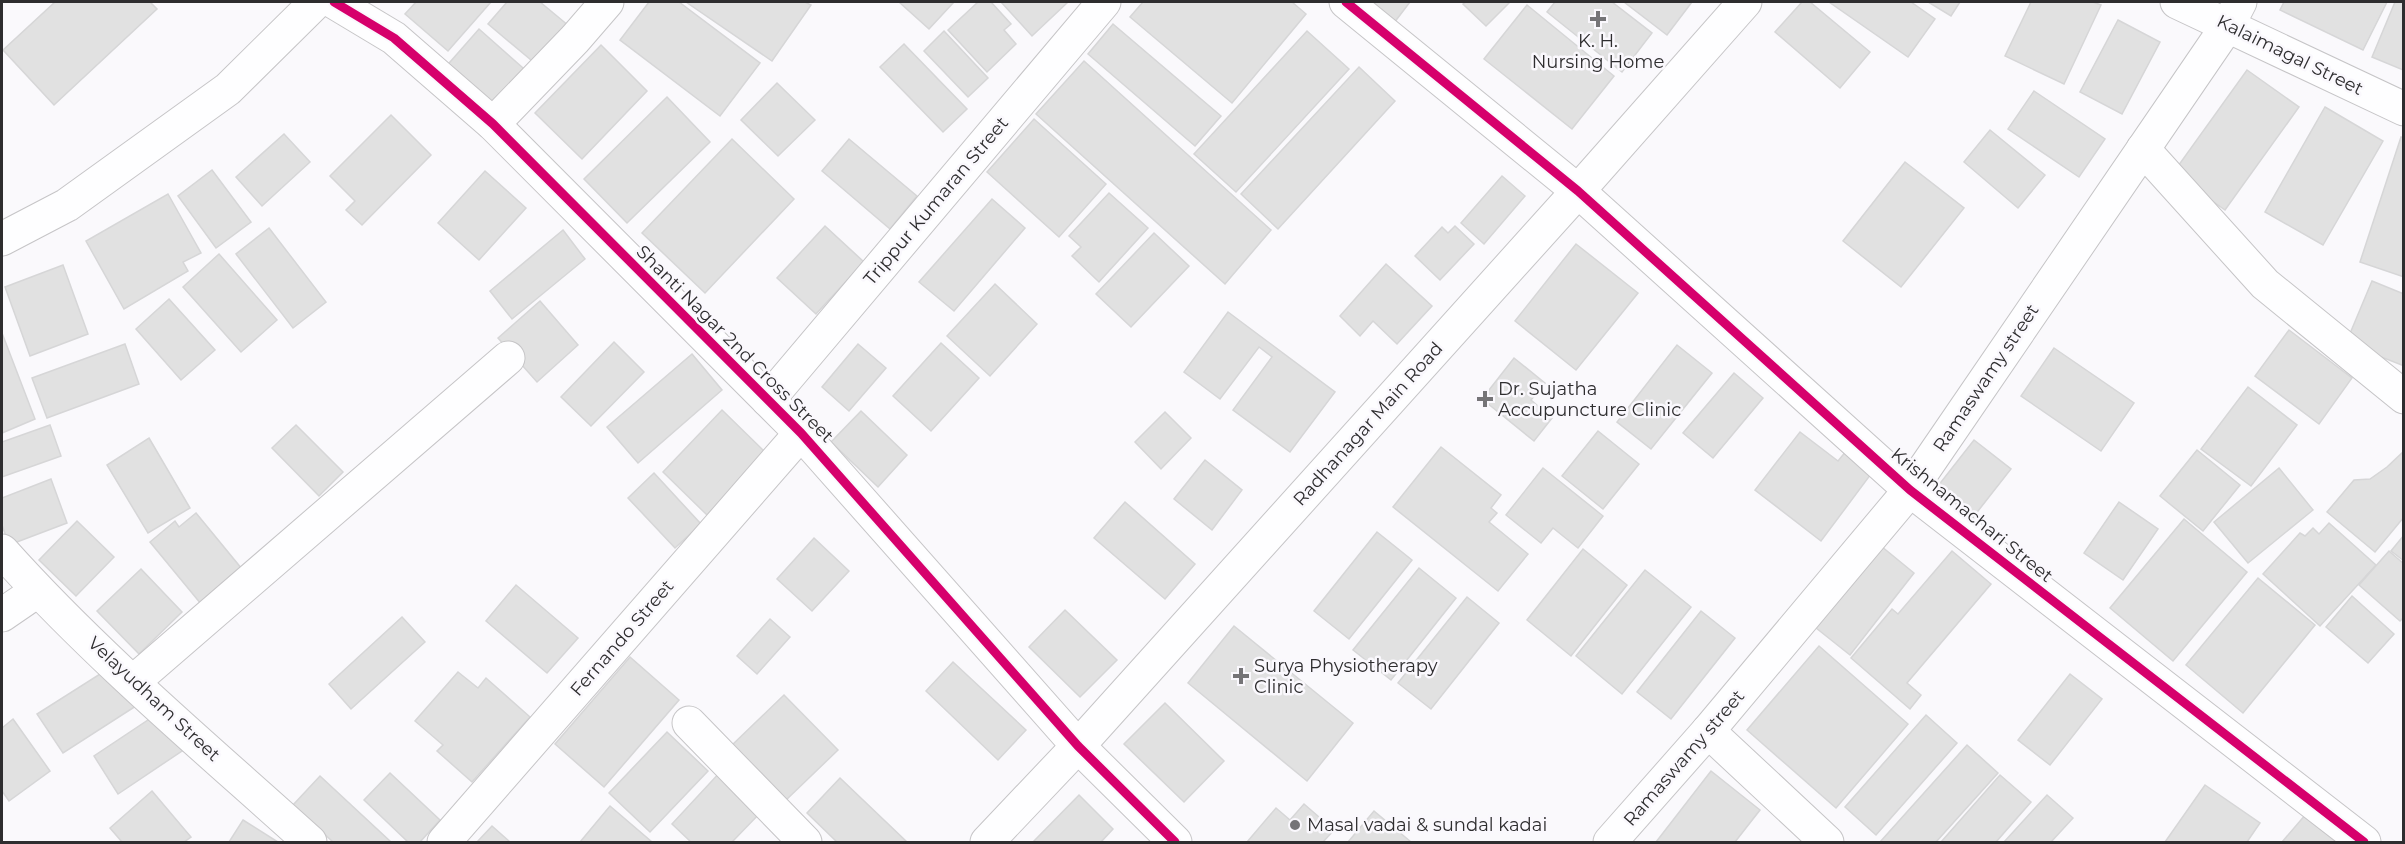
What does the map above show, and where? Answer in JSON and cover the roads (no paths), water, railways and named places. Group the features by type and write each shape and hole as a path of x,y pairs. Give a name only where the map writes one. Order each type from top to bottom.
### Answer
{"street":[{"path":"2,240 67,205 228,89 316,2"},
{"name":"Shanti Nagar 2nd Cross Street","path":"334,2 394,38 493,124 801,433 1078,746 1175,843"},
{"path":"493,124 575,39 607,2"},
{"name":"Trippur Kumaran Street","path":"768,400 1104,2"},
{"name":"Krishnamachari Street","path":"1346,2 1578,191 1910,490 2364,843"},
{"name":"Radhanagar Main Road","path":"987,843 1078,746 1578,191 1744,2"},
{"name":"Kalaimagal Street","path":"2177,2 2234,13 2403,110"},
{"name":"Ramaswamy street","path":"1610,843 1708,731 1910,490 2234,13"},
{"path":"2143,149 2265,284 2403,397"},
{"path":"133,682 508,358"},
{"name":"Fernando Street","path":"444,843 801,433"},
{"name":"Velayudham Street","path":"2,551 37,591 310,843"},
{"path":"2,615 37,591"},
{"path":"689,723 805,843"},
{"path":"1708,731 1827,843"}],"place":[{"name":"K. H. Nursing Home","path":"1598,19"},
{"name":"Dr. Sujatha Accupuncture Clinic","path":"1485,399"},
{"name":"Surya Physiotherapy Clinic","path":"1241,676"},
{"name":"Masal vadai & sundal kadai","path":"1295,825"}]}
